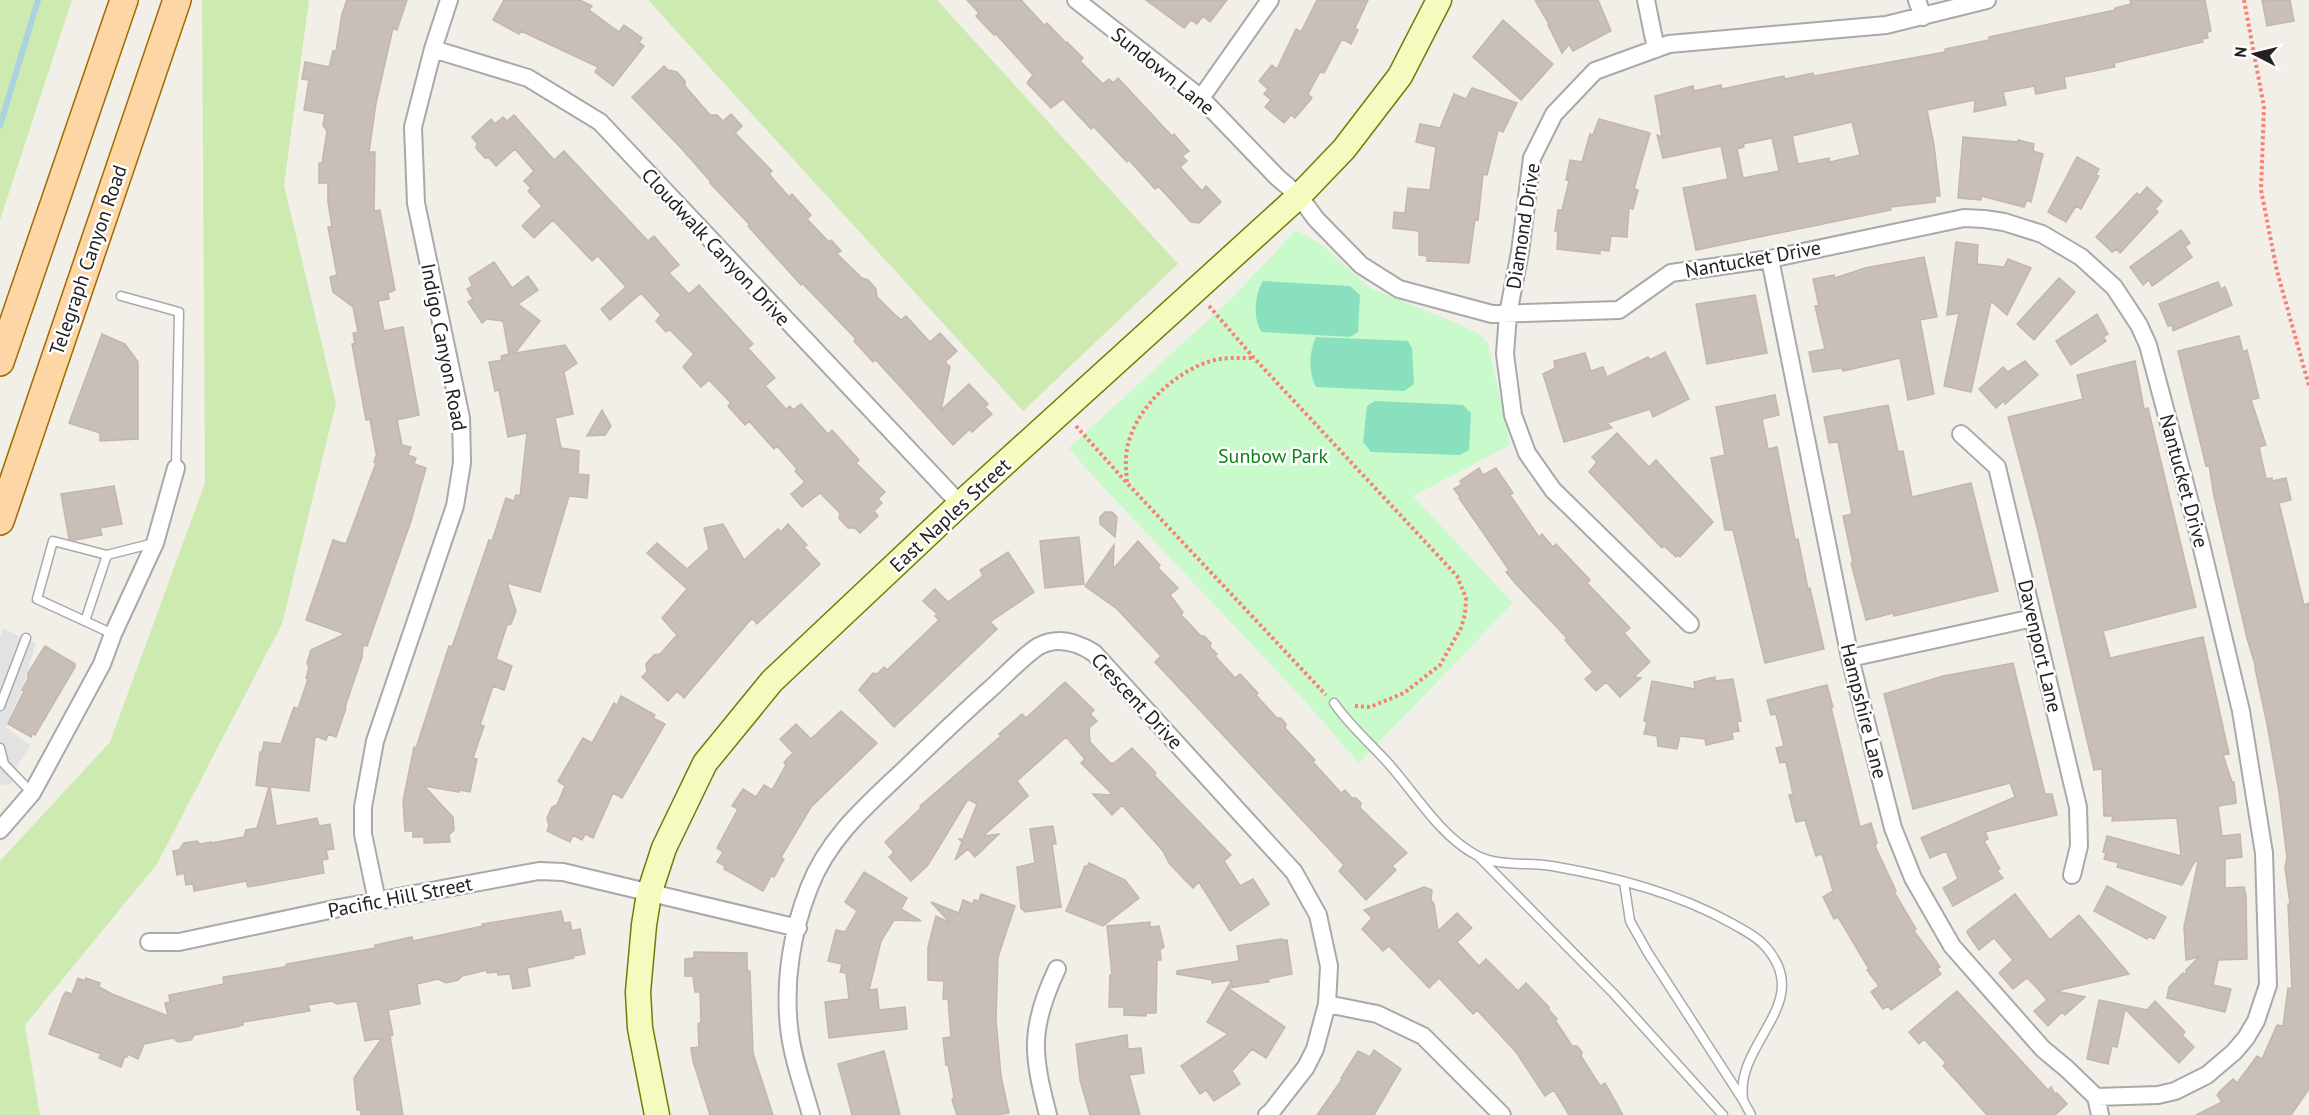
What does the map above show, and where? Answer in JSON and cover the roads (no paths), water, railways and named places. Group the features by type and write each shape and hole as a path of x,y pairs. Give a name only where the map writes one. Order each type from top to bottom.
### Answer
{"main road":[{"path":"0,362 124,0"},
{"name":"Telegraph Canyon Road","path":"0,521 177,0"}],"street":[{"name":"Indigo Canyon Road","path":"377,901 363,826 363,807 375,741 455,506 462,463 461,418 416,203 413,127 433,49 449,0"},
{"name":"Sundown Lane","path":"1076,0 1201,98 1277,177 1299,196 1316,219 1361,265 1399,289 1492,314 1619,310"},
{"path":"1201,98 1270,0"},
{"name":"East Naples Street","path":"657,1115 640,1028 638,992 644,925 649,894 664,848 705,763 771,681 960,504 1064,412 1299,196 1344,149 1400,76 1439,0"},
{"path":"1646,0 1656,49"},
{"path":"1917,0 1923,17"},
{"name":"Diamond Drive","path":"1690,624 1553,490 1527,453 1513,415 1505,354 1508,314 1520,252 1532,158 1554,114 1595,71 1669,44 1886,25 1987,0"},
{"name":"Cloudwalk Canyon Drive","path":"433,49 528,78 600,122 960,504"},
{"name":"Nantucket Drive","path":"1619,310 1671,273 1770,259 1964,218 2004,222 2042,234 2062,244 2098,271 2128,306 2148,345 2200,540 2241,711 2264,853 2268,985 2256,1021 2246,1038 2227,1059 2207,1075 2175,1091 2158,1095 2096,1096"},
{"name":"Hampshire Lane","path":"1770,259 1850,658 1893,828 1913,878 1952,946 2043,1049 2096,1096"},
{"name":"Davenport Lane","path":"1961,434 1997,466 2078,807 2079,846 2072,874"},
{"path":"0,830 32,793 102,664 113,634 155,543 176,468"},
{"path":"1850,658 2033,618"},
{"name":"Crescent Drive","path":"811,1115 792,1048 787,1007 789,967 802,908 817,869 828,850 852,819 968,709 1039,646 1061,641 1078,643 1094,653 1294,872 1318,915 1329,966 1327,1004 1316,1048 1306,1067 1267,1115"},
{"name":"Pacific Hill Street","path":"149,942 179,942 377,901 539,871 563,872 649,894"},
{"path":"649,894 798,928"},
{"path":"1048,1115 1040,1083 1036,1040 1047,990 1057,969"},
{"path":"1327,1004 1377,1014 1423,1036 1502,1115"},
{"path":"2096,1096 2100,1115"}],"lane":[{"path":"121,296 179,312 176,468"},
{"path":"113,634 37,599 53,541 107,555 155,543"},
{"path":"86,621 107,555"},
{"path":"0,706 26,638"},
{"path":"1334,703 1344,717 1390,765 1429,813 1477,855 1614,994 1723,1115"},
{"path":"0,748 4,764 32,793"},
{"path":"1477,855 1510,863 1561,868 1624,882 1676,898 1707,909 1763,944 1779,968 1783,987 1776,1012 1746,1065 1743,1100"},
{"path":"1624,882 1630,921 1751,1115"}],"waterway":[{"path":"0,126 38,0"}],"park label":[{"name":"Sunbow Park","path":"1273,456"}]}
